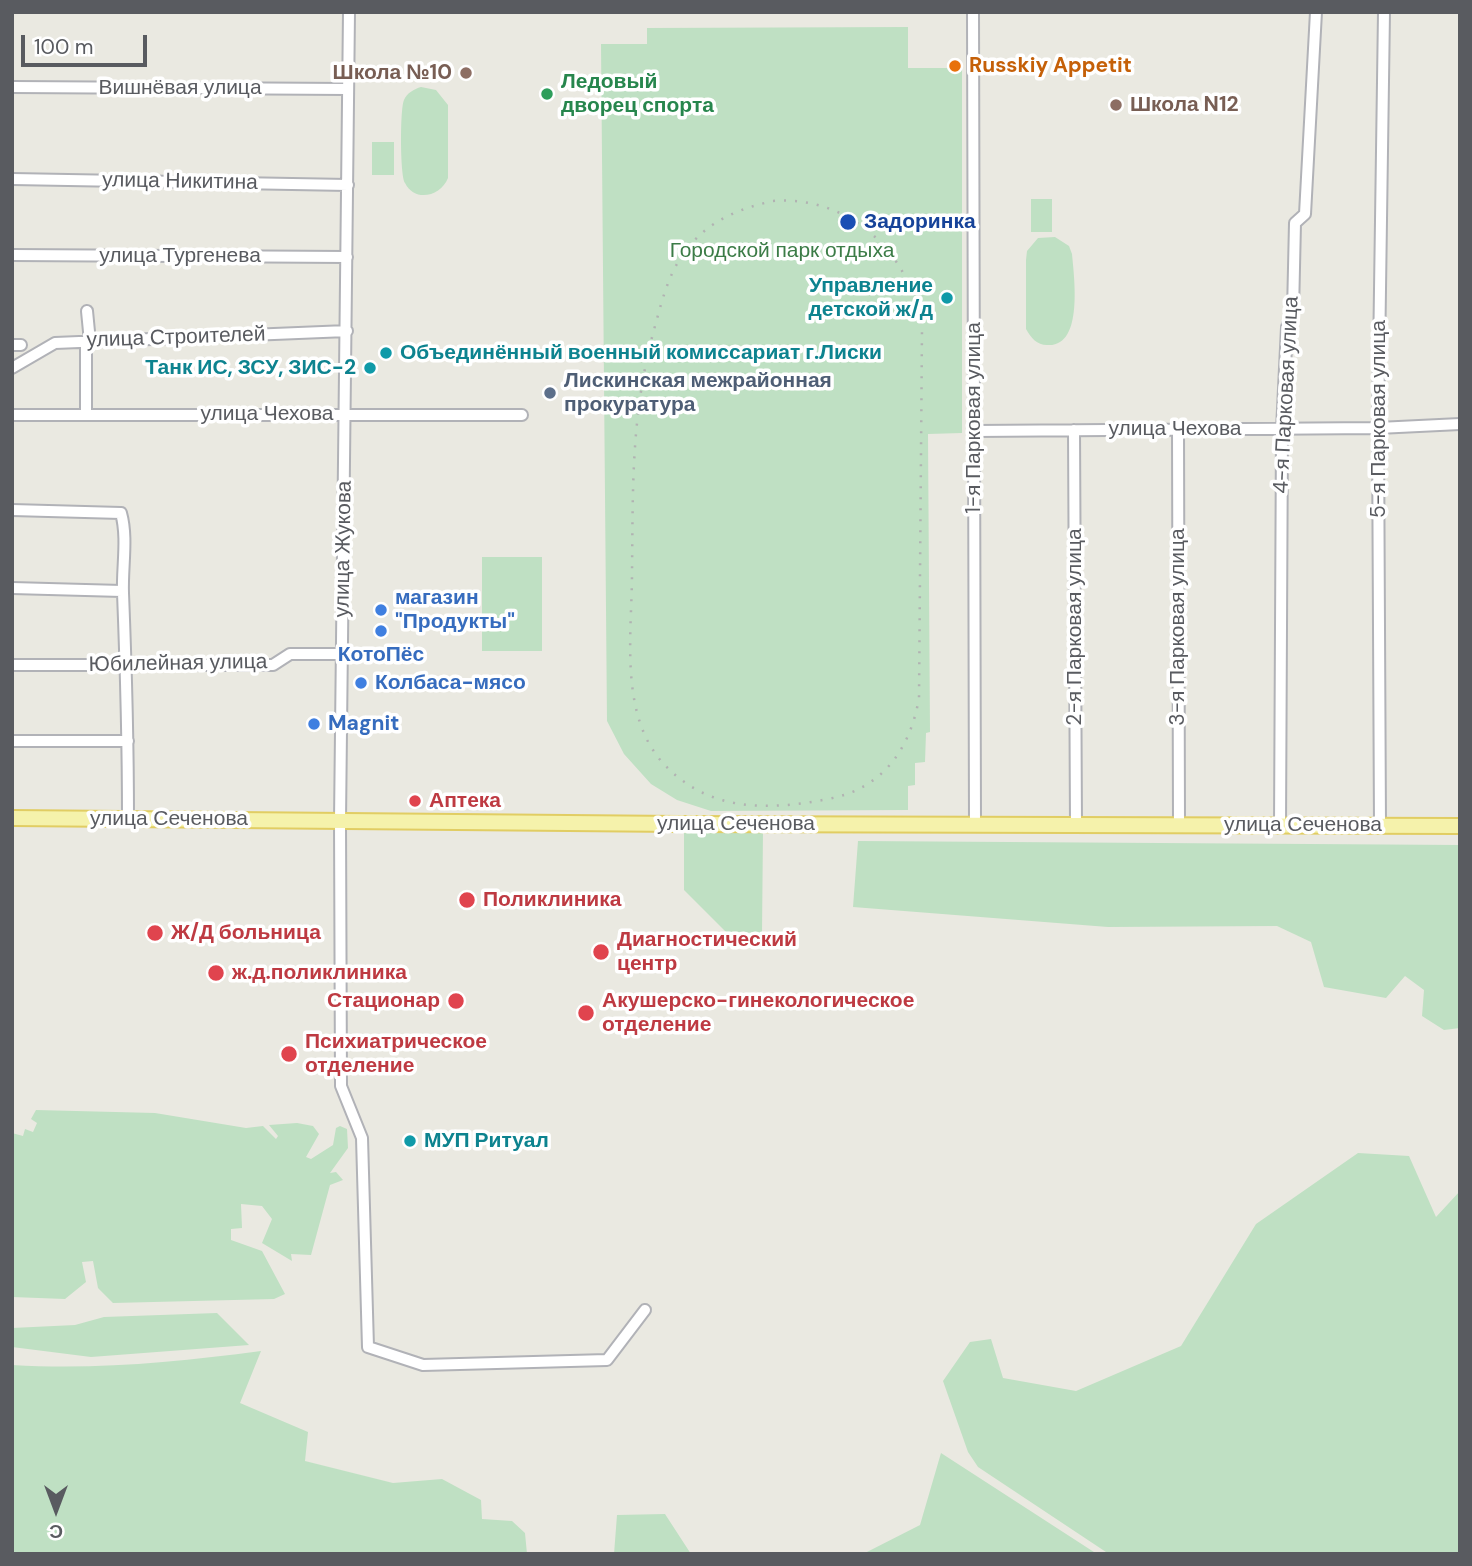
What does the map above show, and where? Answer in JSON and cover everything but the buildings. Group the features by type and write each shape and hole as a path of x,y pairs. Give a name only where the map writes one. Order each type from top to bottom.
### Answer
{"main road":[{"name":"улица Сеченова","path":"12,818 1460,826"}],"street":[{"name":"улица Жукова","path":"349,12 340,821 341,1086 362,1138 366,1173 368,1347 423,1365 607,1360 645,1310"},
{"name":"1-я Парковая улица","path":"973,12 975,825"},
{"name":"4-я Парковая улица","path":"1280,825 1282,429 1287,327 1293,312 1295,223 1305,214 1316,12"},
{"name":"5-я Парковая улица","path":"1380,826 1378,428 1384,12"},
{"name":"Вишнёвая улица","path":"12,87 348,89"},
{"name":"улица Никитина","path":"12,179 348,185"},
{"name":"улица Тургенева","path":"12,255 347,257"},
{"path":"86,414 87,311"},
{"name":"улица Строителей","path":"12,368 55,343 347,331"},
{"name":"улица Чехова","path":"12,415 522,415"},
{"name":"улица Чехова","path":"974,431 1378,428 1460,424"},
{"name":"3-я Парковая улица","path":"1178,429 1179,825"},
{"name":"2-я Парковая улица","path":"1074,430 1076,825"},
{"path":"12,510 121,513 124,524 122,590 127,666 128,819"},
{"path":"12,588 122,590"},
{"name":"Юбилейная улица","path":"12,665 273,665 290,654 342,654"},
{"path":"12,741 128,741"}],"green space":[{"name":"Городской парк отдыха","path":"908,27 908,68 962,68 962,433 928,434 930,732 926,733 925,762 915,763 915,785 908,786 908,810 711,811 677,800 651,784 624,754 607,721 601,44 647,44 647,28"},
{"path":"421,87 436,90 448,105 448,178 440,189 428,195 421,195 409,189 402,168 404,100 409,93"},
{"path":"372,142 394,142 394,175 372,175"},
{"path":"1031,199 1052,199 1052,232 1031,232"},
{"path":"1055,237 1069,246 1072,254 1074,309 1067,335 1059,343 1043,345 1026,329 1027,251 1038,238"},
{"path":"482,557 542,557 542,651 482,651"},
{"path":"684,830 763,830 762,933 726,932 684,890"},
{"path":"858,841 1460,845 1460,1028 1444,1030 1422,1016 1424,990 1405,976 1386,998 1324,987 1311,942 1277,926 1108,927 853,907"},
{"path":"36,1110 155,1113 246,1128 263,1126 276,1139 278,1136 269,1125 297,1123 313,1126 319,1134 306,1157 311,1159 333,1145 336,1128 340,1126 347,1129 348,1148 330,1173 336,1172 343,1180 330,1185 311,1255 291,1254 292,1261 262,1243 272,1219 262,1206 241,1204 242,1228 231,1229 231,1240 262,1251 285,1294 274,1299 113,1303 98,1288 93,1261 82,1262 86,1282 65,1299 12,1297 12,1133 23,1136 25,1129 33,1132 37,1123 31,1119"},
{"path":"1358,1153 1409,1156 1436,1217 1460,1191 1460,1554 1109,1554 978,1467 968,1452 943,1381 970,1342 991,1339 1003,1378 1076,1391 1181,1346 1256,1224"},
{"path":"217,1313 249,1345 91,1357 12,1347 12,1328 75,1325 104,1317"},
{"path":"261,1351 240,1403 308,1432 305,1461 393,1483 442,1479 481,1500 482,1519 512,1521 525,1533 527,1554 12,1554 12,1365 137,1364"},
{"path":"941,1453 1097,1554 863,1554 920,1525"},
{"path":"665,1514 691,1554 614,1554 617,1515"}],"railway":[{"path":"773,201 801,202 827,208 851,219 873,235 891,254 916,302 922,330 919,698 909,734 900,750 890,764 864,786 828,799 760,806 718,799 698,791 662,762 648,742 639,720 630,646 637,419 647,358 666,288 684,253 702,233 723,218 773,201"}],"place":[{"name":"Russkiy Appetit","path":"955,66"},
{"name":"Школа №10","path":"466,73"},
{"name":"Ледовый дворец спорта","path":"547,94"},
{"name":"Школа N12","path":"1116,105"},
{"name":"Задоринка","path":"848,222"},
{"name":"Управление детской ж/д","path":"947,298"},
{"name":"Объединённый военный комиссариат г.Лиски","path":"386,353"},
{"name":"Танк ИС, ЗСУ, ЗИС-2","path":"370,368"},
{"name":"Лискинская межрайонная прокуратура","path":"550,393"},
{"name":"магазин \"Продукты\"","path":"381,610"},
{"name":"КотоПёс","path":"381,631"},
{"name":"Колбаса-мясо","path":"361,683"},
{"name":"Magnit","path":"314,724"},
{"name":"Аптека","path":"415,801"},
{"name":"Поликлиника","path":"467,900"},
{"name":"Ж/Д больница","path":"155,933"},
{"name":"Диагностический центр","path":"601,952"},
{"name":"ж.д.поликлиника","path":"216,973"},
{"name":"Стационар","path":"456,1001"},
{"name":"Акушерско-гинекологическое отделение","path":"586,1013"},
{"name":"Психиатрическое отделение","path":"289,1054"},
{"name":"МУП Ритуал","path":"410,1141"}]}
